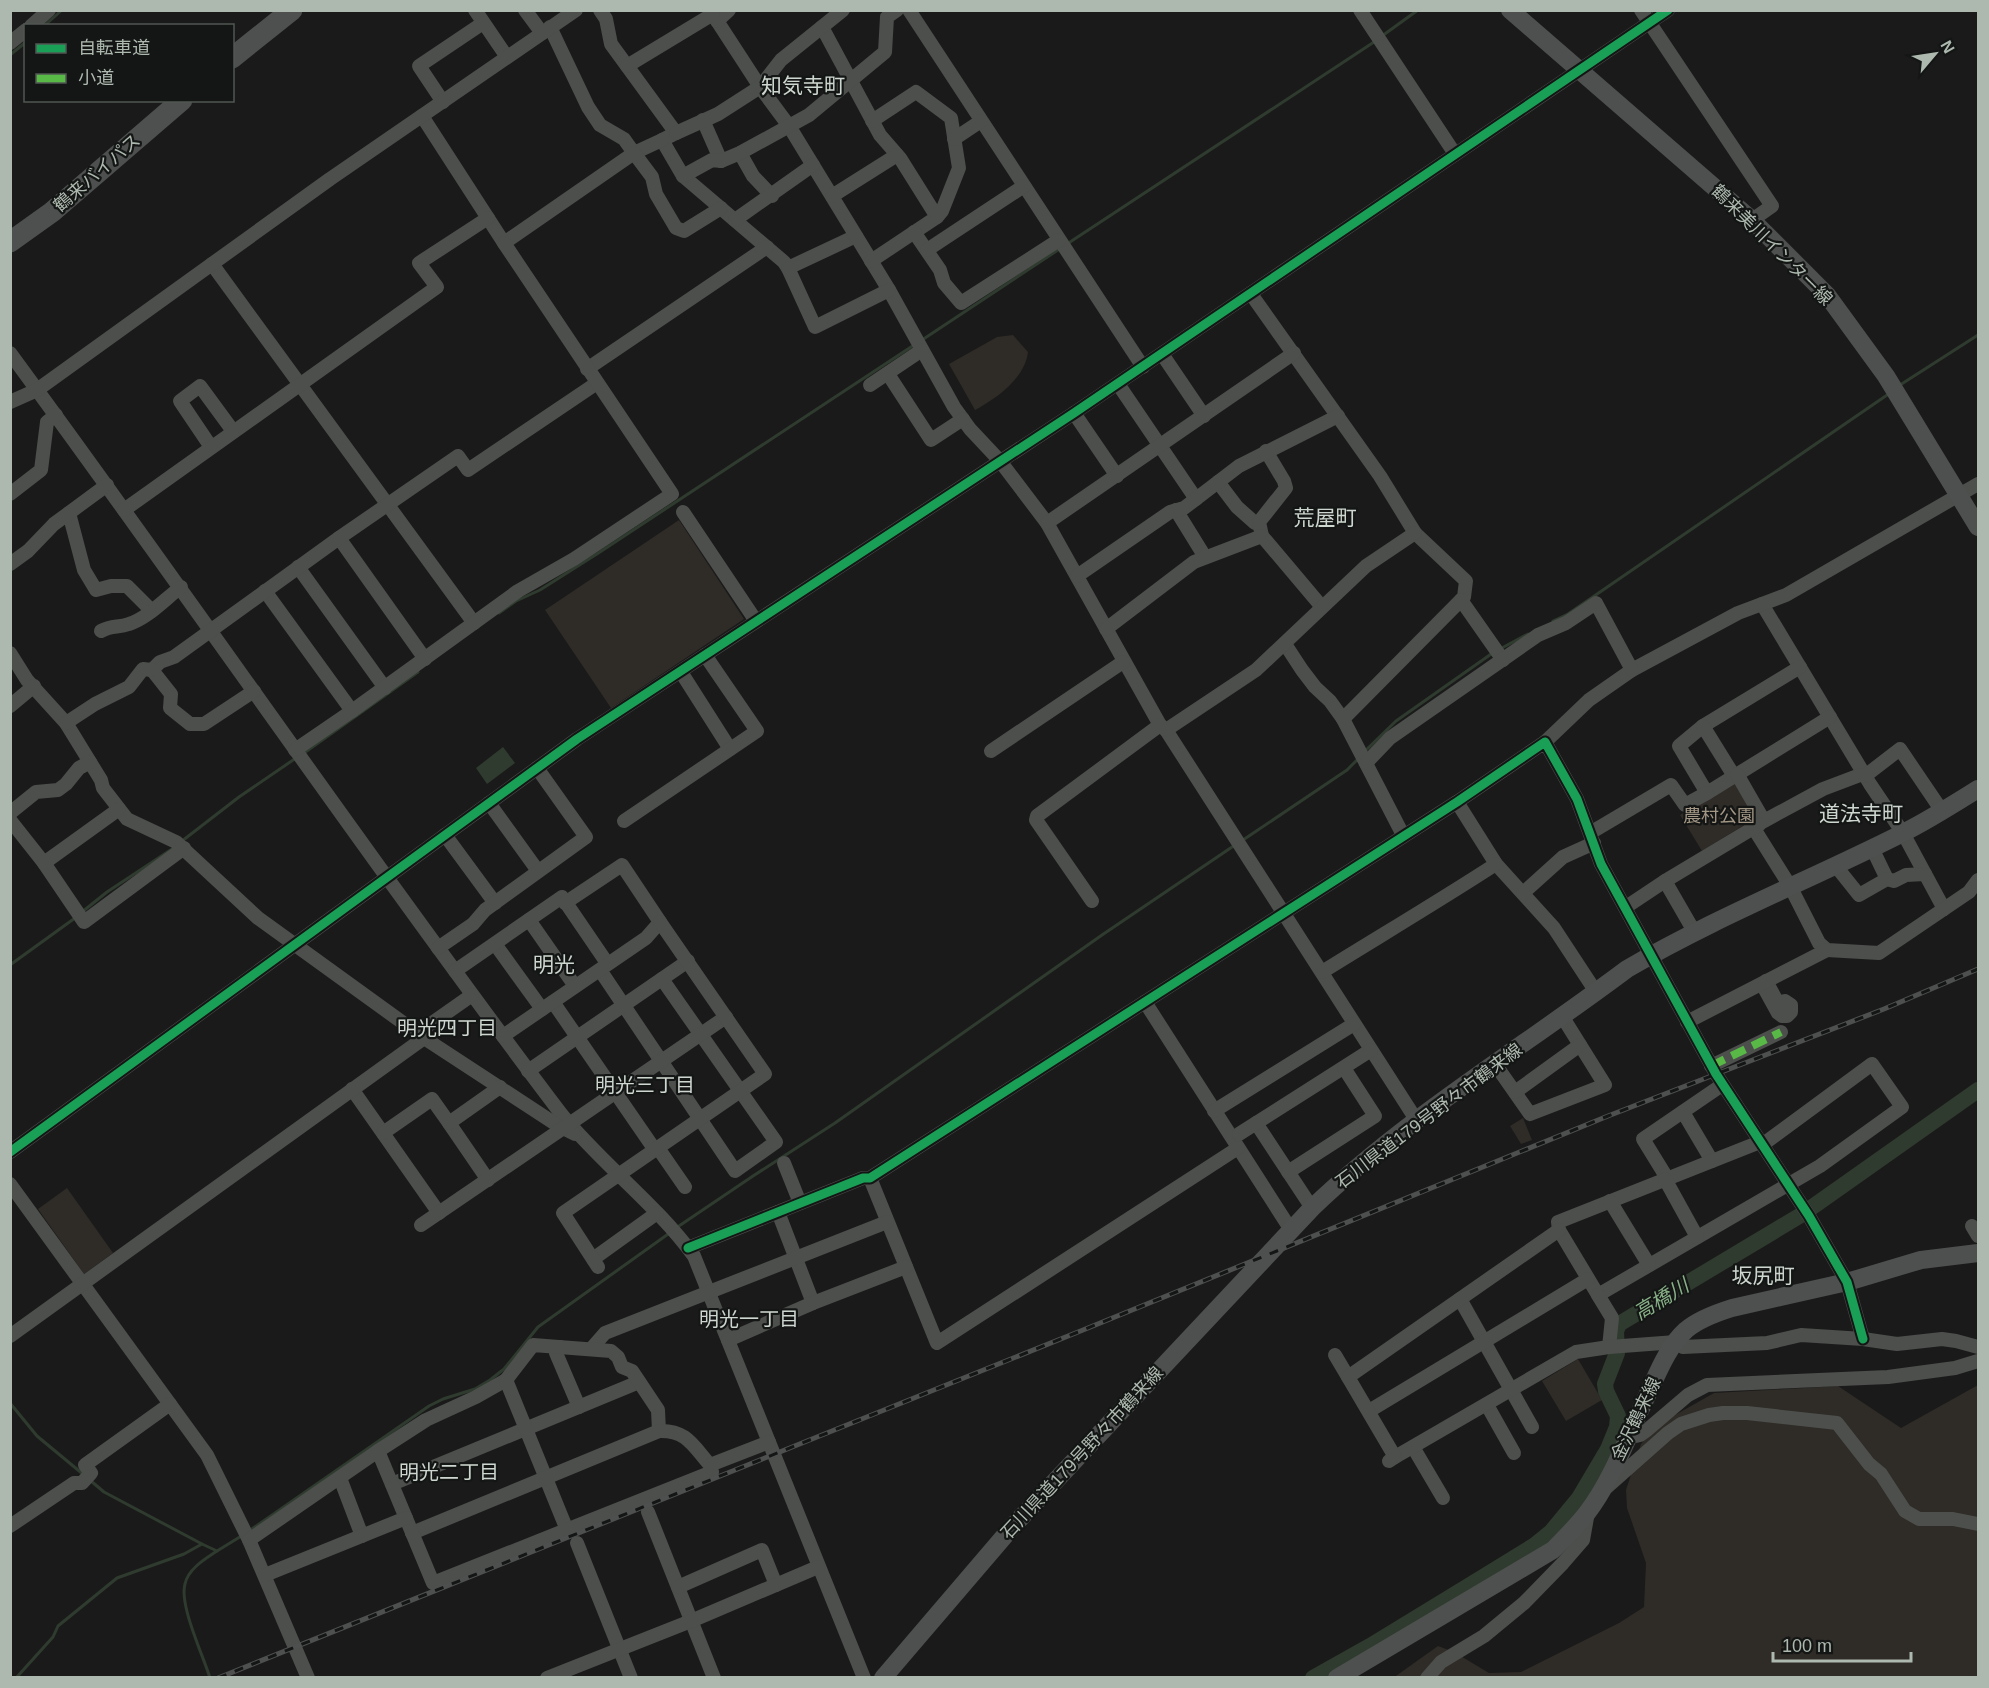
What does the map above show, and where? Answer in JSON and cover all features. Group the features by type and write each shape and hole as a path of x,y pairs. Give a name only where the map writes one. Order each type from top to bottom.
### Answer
{"highway":[{"path":"234,56 292,10"},
{"name":"鶴来バイパス","path":"10,242 52,212 180,102"}],"main road":[{"name":"鶴来美川インター線","path":"1510,10 1752,220 1827,295 1889,380 1978,527"},
{"name":"石川県道179号野々市鶴来線","path":"883,1677 1013,1526 1291,1230 1341,1180 1417,1120 1627,969 1650,955 1790,886 1903,833 1978,789"},
{"name":"金沢鶴来線","path":"1337,1677 1553,1550 1574,1529 1601,1493 1660,1369 1686,1330 1716,1313 1847,1282 1921,1260 1978,1253"}],"street":[{"path":"33,24 49,10"},
{"path":"475,10 507,57"},
{"path":"525,10 546,30 600,125 624,139 652,177 656,194 676,228 684,231 721,208"},
{"path":"10,402 37,390 212,264 576,10"},
{"path":"600,10 606,19 611,44 676,132"},
{"path":"627,66 713,15 729,10"},
{"path":"909,10 1143,367"},
{"path":"1360,10 1455,154"},
{"path":"1641,10 1772,206 1752,220"},
{"path":"10,1152 577,739 1118,384 1668,10"},
{"path":"682,176 712,160 722,161 740,153 809,115 885,52 889,13"},
{"path":"713,15 760,87 789,126 889,290 938,380 963,419 1000,461 1047,523 1123,662 1163,727 1417,1120"},
{"path":"504,243 634,153 718,114 760,87 781,60 831,17 851,81 872,121 937,217"},
{"path":"443,102 419,66 483,23"},
{"path":"10,43 24,32"},
{"path":"871,261 937,217 942,211 959,168 951,118 916,92 872,121"},
{"path":"298,754 352,711 518,591 574,559 672,494 422,116"},
{"path":"703,120 722,161"},
{"path":"954,139 981,121"},
{"path":"662,140 682,176 784,262 815,327 889,290"},
{"path":"740,153 753,176 772,196"},
{"path":"832,196 897,155"},
{"path":"735,220 813,165"},
{"path":"927,250 1023,186"},
{"path":"124,510 436,288 419,264 488,218"},
{"path":"914,232 940,270 944,283 960,303 1062,245"},
{"path":"788,268 856,236"},
{"path":"588,369 767,247"},
{"path":"212,264 474,623"},
{"path":"1251,294 1380,476 1415,533 1466,581 1464,597 1343,719"},
{"path":"870,386 888,374 919,344"},
{"path":"10,353 181,587 298,754 570,1130"},
{"path":"1047,523 1294,353"},
{"path":"1162,354 1204,416"},
{"path":"888,374 931,440 963,419"},
{"path":"66,723 95,704 129,687 143,669 153,669 160,662 174,657 387,504 458,456 468,470 597,383"},
{"path":"1118,384 1196,499"},
{"path":"211,447 180,401 200,386 233,431"},
{"path":"1074,413 1117,476"},
{"path":"10,494 41,470 47,422 56,415"},
{"path":"1077,576 1170,512 1184,508 1239,466 1338,416"},
{"path":"1106,629 1194,562 1261,529 1286,488 1266,451"},
{"path":"1218,482 1237,507 1261,529 1323,607"},
{"path":"688,1248 863,1178 870,1178 1457,802 1545,742 1589,700 1632,670 1728,618 1786,596 1978,484"},
{"path":"10,564 28,551 54,524 107,485"},
{"path":"1176,510 1205,557"},
{"path":"684,512 756,621"},
{"path":"69,513 84,570 96,590 111,586 127,586 151,610"},
{"path":"1092,901 1036,820 1037,816 1163,727 1256,670 1366,566 1415,533"},
{"path":"339,538 425,659"},
{"path":"298,567 385,688"},
{"path":"101,631 110,626 128,625 181,587"},
{"path":"265,591 352,711"},
{"path":"1461,600 1500,656"},
{"path":"1363,758 1500,656 1566,623 1596,603 1632,670"},
{"path":"1762,604 1865,776 1903,833 1944,909"},
{"path":"1285,644 1302,670 1343,719 1403,835"},
{"path":"10,653 27,680 66,723 101,780 103,788 127,819 180,845 258,918 500,1087 570,1130 619,1175 688,1248 694,1256 864,1677"},
{"path":"624,821 757,730 705,655"},
{"path":"991,751 1123,662"},
{"path":"1707,793 1679,746 1688,736 1703,726 1800,667"},
{"path":"153,669 171,694 170,708 190,724 204,724 254,691"},
{"path":"681,672 730,748"},
{"path":"10,706 34,687"},
{"path":"1522,893 1563,857 1671,785 1685,805 1830,717"},
{"path":"1703,726 1736,775 1819,943 1827,950"},
{"path":"1545,742 1573,792 1601,864 1711,1066 1847,1282 1863,1339"},
{"path":"1626,907 1759,824 1823,789 1860,775 1865,776 1900,749 1942,811"},
{"path":"10,813 36,792 58,790 79,768 90,762"},
{"path":"438,948 586,837 537,768"},
{"path":"1457,802 1496,864 1554,928 1596,992"},
{"path":"489,803 538,871"},
{"path":"44,863 119,809"},
{"path":"10,820 44,863 84,922 180,845"},
{"path":"445,835 495,903"},
{"path":"1872,848 1887,879"},
{"path":"1322,972 1413,915 1436,904 1496,864"},
{"path":"565,903 622,865 765,1074 563,1213 596,1263 657,1213"},
{"path":"1835,865 1859,895 1887,879 1894,881 1906,875 1925,874"},
{"path":"1687,1022 1827,950 1879,953 1969,892 1978,880"},
{"path":"1665,881 1695,933"},
{"path":"455,971 562,897 623,1005 735,1171 776,1142 662,979"},
{"path":"529,920 575,986"},
{"path":"503,1036 575,986 605,970 646,938 660,922"},
{"path":"495,944 547,1006 577,1037 615,1094 686,1186"},
{"path":"528,1071 688,961"},
{"path":"10,1336 352,1089 472,995"},
{"path":"1145,1002 1291,1230"},
{"path":"1495,1064 1530,1114 1605,1085 1562,1016"},
{"path":"421,1225 488,1180 570,1130 615,1094 726,1017"},
{"path":"1214,1111 1354,1024"},
{"path":"1711,1066 1781,1032"},
{"path":"1515,1092 1580,1046"},
{"path":"1239,1134 1371,1050"},
{"path":"1598,1295 1820,1166 1902,1107 1872,1064 1761,1143 1558,1222 1559,1230 1588,1279 1612,1318 1614,1346"},
{"path":"1288,1172 1375,1116 1344,1068"},
{"path":"1697,1237 1643,1139 1722,1085"},
{"path":"449,1123 500,1087"},
{"path":"352,1089 438,1213"},
{"path":"383,1134 432,1099 488,1180"},
{"path":"1683,1112 1712,1161"},
{"path":"1256,1123 1312,1208"},
{"path":"870,1178 937,1343 1238,1148"},
{"path":"784,1163 800,1203"},
{"path":"10,1184 207,1455 247,1535 308,1677"},
{"path":"1610,1201 1649,1265"},
{"path":"778,1212 813,1303"},
{"path":"591,1349 605,1333 887,1222"},
{"path":"1348,1377 1559,1230"},
{"path":"728,1340 813,1303 906,1267"},
{"path":"1369,1411 1588,1279"},
{"path":"1460,1299 1532,1426"},
{"path":"1335,1355 1369,1411 1392,1459 1576,1352 1614,1346 1676,1342 1683,1347 1767,1343 1800,1335 1863,1339 1897,1344 1942,1339 1978,1347"},
{"path":"247,1535 340,1478 426,1420 506,1380 533,1345 611,1351 622,1367 632,1371 658,1410 659,1431"},
{"path":"560,1347 556,1353 579,1407"},
{"path":"1627,1438 1640,1435 1688,1395 1707,1385 1888,1377 1955,1368 1978,1361"},
{"path":"506,1380 567,1530"},
{"path":"392,1484 639,1382"},
{"path":"10,1526 86,1478 85,1465 170,1404"},
{"path":"1486,1405 1514,1453"},
{"path":"1601,1493 1645,1452 1682,1424 1723,1413 1747,1413 1837,1423 1845,1430 1869,1464 1881,1474 1905,1511 1919,1519 1953,1519 1978,1524"},
{"path":"378,1451 392,1484 412,1533 433,1583 712,1472 710,1465 682,1435 673,1431 659,1431 412,1533"},
{"path":"710,1465 769,1442"},
{"path":"1413,1447 1443,1498"},
{"path":"340,1478 362,1536"},
{"path":"648,1512 714,1677"},
{"path":"1427,1677 1441,1662 1484,1636 1524,1603 1556,1571 1583,1540 1588,1512"},
{"path":"265,1575 406,1518"},
{"path":"577,1543 631,1677"},
{"path":"678,1587 762,1550 776,1585"},
{"path":"547,1677 691,1621 818,1567"}],"green space":[{"path":"1013,335 1028,352 1022,370 1001,393 975,410 949,364 997,337"},
{"path":"679,520 744,619 611,708 545,610"},
{"name":"農村公園","path":"1736,782 1757,817 1702,851 1680,815"},
{"path":"1523,1118 1532,1140 1521,1144 1510,1126"},
{"path":"67,1188 113,1253 84,1274 38,1209"},
{"path":"1578,1359 1602,1400 1566,1421 1542,1381"},
{"path":"1978,1385 1978,1677 1393,1678 1438,1646 1454,1652 1489,1673 1521,1672 1619,1623 1644,1607 1646,1563 1627,1508 1626,1490 1641,1444 1661,1423 1714,1393 1838,1386 1901,1428"}],"shaded area":[{"path":"503,747 515,763 487,784 476,768"}],"waterway":[{"path":"46,24 62,10"},
{"path":"1382,36 1418,10"},
{"path":"1067,244 1374,42"},
{"path":"10,55 24,44"},
{"path":"922,340 1061,248"},
{"path":"1900,385 1978,335"},
{"path":"499,613 600,552 914,345"},
{"path":"1553,621 1568,614 1890,393"},
{"path":"1500,649 1528,634"},
{"path":"1364,752 1396,721 1494,652"},
{"path":"304,753 418,672"},
{"path":"182,841 239,797 296,758"},
{"path":"1243,840 1347,770 1358,759"},
{"path":"676,1228 835,1123 1102,935 1235,845"},
{"path":"82,912 107,892 175,847"},
{"path":"10,965 75,918"},
{"name":"高橋川","path":"1313,1678 1465,1588 1535,1545 1551,1532 1579,1498 1608,1449 1617,1427 1618,1416 1605,1384 1617,1353 1616,1331 1619,1324 1801,1215 1978,1090"},
{"path":"249,1531 429,1406 475,1389 490,1380 504,1369 538,1327 671,1232"},
{"path":"10,1403 37,1436 84,1475"},
{"path":"91,1481 104,1492 202,1544"},
{"path":"16,1678 53,1637 58,1626 117,1578 184,1554 202,1544 217,1551 243,1535"},
{"path":"210,1678 188,1617 184,1593 190,1574 217,1551"}],"railway":[{"path":"218,1678 1608,1116 1884,1009 1978,969"}],"marked path":[{"path":"1711,1066 1781,1032"}],"cycle path":[{"path":"10,1152 577,739 1074,413 1668,10"},
{"path":"688,1248 863,1178 870,1178 1457,802 1545,742 1577,799 1601,864 1716,1074 1809,1216 1847,1282 1863,1339"}],"district":[{"name":"知気寺町","path":"803,86"},
{"name":"荒屋町","path":"1325,518"},
{"name":"道法寺町","path":"1861,814"},
{"name":"明光","path":"554,965"},
{"name":"明光四丁目","path":"447,1028"},
{"name":"明光三丁目","path":"645,1085"},
{"name":"坂尻町","path":"1763,1276"},
{"name":"明光一丁目","path":"749,1319"},
{"name":"明光二丁目","path":"449,1472"}]}
